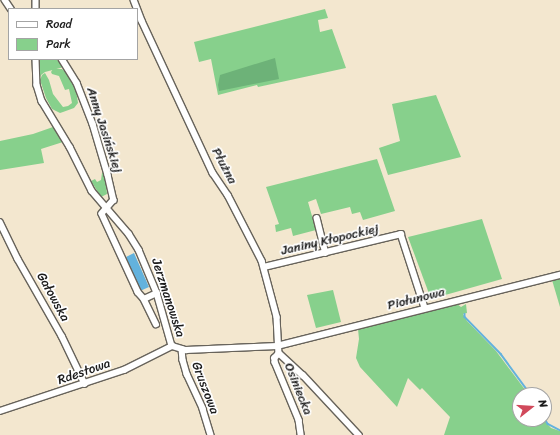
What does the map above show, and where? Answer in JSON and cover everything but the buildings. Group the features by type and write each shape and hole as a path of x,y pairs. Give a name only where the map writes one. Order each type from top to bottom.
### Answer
{"street":[{"path":"0,6 6,1"},
{"name":"Płużna","path":"138,10 213,173 228,195 264,267 277,317 277,346"},
{"name":"Jerzmanowska","path":"36,60 37,85 42,101 70,147 92,191 106,210 134,240 157,293 172,346 182,349 277,346"},
{"name":"Anny Jasińskiej","path":"63,60 77,83 93,124 108,175 114,200 106,210"},
{"path":"106,210 102,214 138,292 144,299 156,324"},
{"path":"317,218 326,253"},
{"name":"Gałowska","path":"0,222 18,258 62,336 85,384"},
{"name":"Janiny Kłopockiej","path":"264,267 401,234 425,308"},
{"name":"Piołunowa","path":"277,346 560,275"},
{"path":"144,299 157,293"},
{"name":"Rdestowa","path":"0,411 85,384 131,367 172,346"},
{"path":"277,346 279,354 303,375 359,435"},
{"name":"Gruszowa","path":"182,349 183,360 203,409 211,435"},
{"name":"Osiniecka","path":"279,354 275,358 275,362 299,420 301,435"}],"green space":[{"path":"325,9 328,18 318,20 320,32 332,29 346,68 258,87 257,85 218,95 211,59 199,62 194,42"},
{"path":"275,58 279,79 219,91 218,85 220,75"},
{"path":"40,60 57,60 64,67 45,72 41,75 39,80"},
{"path":"53,69 62,69 70,76 76,90 78,103 74,108 60,113 52,109 46,98 40,80 42,75 45,73 49,80 53,94 63,107 72,103 69,89 65,90 59,76 52,74 51,72"},
{"path":"436,95 461,157 388,175 379,148 400,141 392,104"},
{"path":"53,127 63,142 41,149 44,163 0,170 0,141 33,134"},
{"path":"377,159 395,211 363,220 360,212 352,214 350,207 321,214 316,199 308,202 316,230 293,236 291,228 276,232 275,225 279,224 266,187"},
{"path":"102,173 105,173 107,194 101,197 91,181 95,179 97,182 101,180"},
{"path":"482,219 502,279 431,299 408,237"},
{"path":"560,278 560,307 552,280"},
{"path":"333,290 341,322 316,328 307,295"},
{"path":"453,304 457,304 461,307 466,304 467,313 463,314 467,321 496,351 523,387 512,387 512,427 550,427 560,431 560,435 444,435 450,417 422,388 420,390 408,378 397,407 360,367 356,358 359,339 358,329"}],"water":[{"path":"134,253 149,287 140,291 126,257"}],"waterway":[{"path":"465,314 465,317 501,354 525,387"},
{"path":"552,426 560,430"}]}
